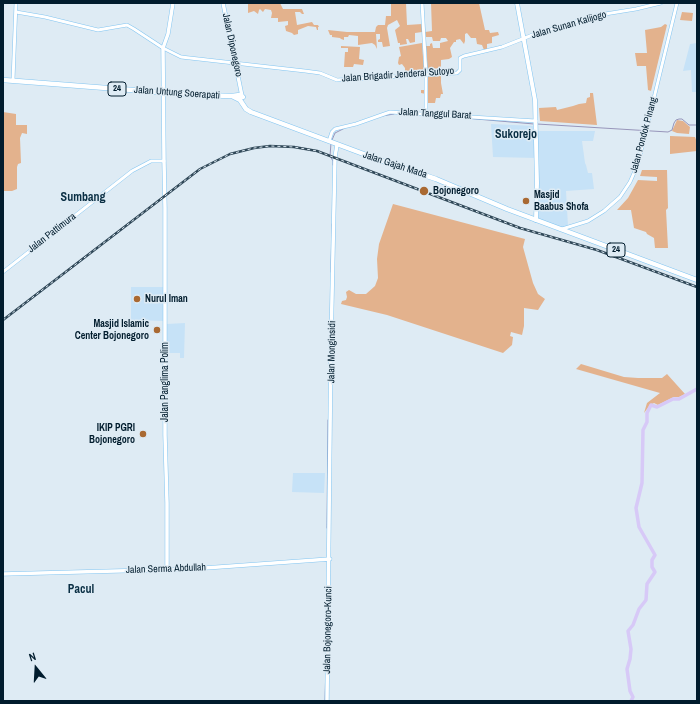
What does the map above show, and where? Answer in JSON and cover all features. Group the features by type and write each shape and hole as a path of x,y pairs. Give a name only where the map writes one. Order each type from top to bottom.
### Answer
{"highway":[{"name":"Jalan Untung Soerapati","path":"3,80 99,88 232,96 240,98"},
{"name":"Jalan Gajah Mada","path":"240,98 253,112 332,143 436,179 536,220"},
{"name":"24","path":"536,220 697,280"}],"main road":[{"path":"164,161 163,48 169,27 173,3"},
{"name":"Jalan Diponegoro","path":"223,3 241,88 240,98"},
{"path":"517,3 535,100 536,220"},
{"name":"Jalan Monginsidi","path":"328,559 335,161 332,143"},
{"name":"Jalan Panglima Polim","path":"164,161 167,570"},
{"name":"Jalan Serma Abdullah","path":"3,574 191,569 328,559"},
{"name":"Jalan Bojonegoro-Kunci","path":"327,701 328,559"}],"street":[{"path":"13,80 16,3"},
{"path":"422,3 426,74 426,114"},
{"name":"Jalan Sunan Kalijogo","path":"524,38 599,15 661,3"},
{"name":"Jalan Pondok Pinang","path":"562,229 594,218 610,207 620,197 630,182 638,164 676,3"},
{"name":"Jalan Brigadir Jenderal Sutoyo","path":"16,12 46,17 98,30 127,26 134,28 163,48 185,58 235,62 313,72 337,80 457,72 460,70 461,57 502,47 524,38"},
{"name":"Jalan Tanggul Barat","path":"332,143 331,135 335,129 390,112 536,123"},
{"name":"Jalan Pattimura","path":"3,272 132,171 151,161 164,161"}],"shaded area":[{"path":"248,3 280,3 283,9 302,9 304,14 295,12 297,25 312,22 314,25 318,25 318,30 316,27 308,26 298,30 298,34 294,35 286,31 285,26 288,25 288,21 278,22 278,18 271,18 271,10 265,9 263,12 260,9 258,14 254,11 248,13"},
{"path":"391,3 406,3 407,25 422,24 422,32 415,33 415,42 410,43 408,39 406,39 407,44 400,45 400,43 398,43 395,30 400,26 397,20 388,25 387,28 390,46 383,47 382,42 378,42 380,39 380,34 376,34 377,49 372,43 358,45 358,36 349,35 348,37 344,37 344,40 332,37 332,35 330,35 328,30 375,32 378,25 385,25 386,16 391,16"},
{"path":"431,3 479,3 485,30 489,30 490,33 498,32 499,35 492,37 492,43 487,44 487,49 484,50 482,45 477,44 476,38 471,38 467,33 465,34 464,44 460,39 456,40 450,48 452,57 441,60 441,83 443,94 441,94 440,98 436,98 435,103 427,103 426,94 421,93 421,90 426,90 428,73 426,46 430,46 432,43 433,48 440,48 440,43 448,41 446,38 441,38 440,41 433,41 432,37 425,37 425,32 432,31"},
{"path":"682,12 693,13 692,21 680,20"},
{"path":"665,24 667,25 651,91 648,90 646,66 637,66 635,53 647,53 645,30 661,27"},
{"path":"422,43 424,71 405,74 405,68 402,64 399,65 398,63 399,57 401,56 399,47"},
{"path":"697,43 697,92 692,92 691,70 683,71 690,44"},
{"path":"341,46 360,47 359,59 364,60 363,65 354,64 353,67 344,67 345,52 348,52 348,48 341,48"},
{"path":"590,93 593,93 597,125 540,121 539,108 556,107 557,110 586,103 587,98 590,97"},
{"path":"3,112 16,114 16,125 27,125 27,134 22,133 20,138 21,163 18,164 17,167 17,189 12,191 3,191"},
{"path":"677,120 683,121 690,127 689,134 672,131"},
{"path":"491,124 535,126 537,131 595,131 593,141 582,141 585,163 588,173 592,173 594,189 566,191 568,226 562,229 536,220 537,158 493,157"},
{"path":"670,136 695,137 697,142 697,151 670,154"},
{"path":"642,170 667,170 668,208 666,210 668,248 655,248 654,238 646,232 634,228 631,210 617,210 628,198 638,180 657,181 657,177 640,176"},
{"path":"393,204 525,239 523,247 533,283 538,294 545,299 538,310 524,308 524,326 522,335 511,332 510,336 513,337 512,345 503,353 387,315 341,304 342,301 346,300 346,292 349,290 356,294 366,294 375,286 378,278 377,259 379,244"},
{"path":"131,287 164,287 164,321 131,320"},
{"path":"185,323 184,358 180,358 180,353 167,353 167,324"},
{"path":"581,364 624,377 662,378 667,374 685,394 679,397 674,397 658,405 654,403 650,405 644,413 647,403 660,393 576,369"},
{"path":"293,473 325,473 324,493 292,492"}],"waterway":[{"path":"382,116 394,114"},
{"path":"453,117 534,124"},
{"path":"537,124 668,132 672,130 674,123 679,119 682,119 689,125 697,125"},
{"path":"332,140 335,133 345,128"},
{"path":"331,143 330,156 333,161 333,165"},
{"path":"331,272 332,224"},
{"path":"631,701 633,697 630,691 627,669 631,649 628,631 633,625 639,609 646,600 647,584 655,572 652,567 652,560 655,555 639,527 636,508 642,483 643,430 647,422 647,413 651,405 657,407 673,399 679,399 697,389"},
{"path":"327,528 328,420"},
{"path":"325,701 326,664"}],"railway":[{"path":"3,320 200,169 230,154 270,146 294,147 317,151 520,228 597,250 697,287"}],"place":[{"name":"Bojonegoro","path":"424,191"},
{"name":"Masjid Baabus Shofa","path":"526,201"},
{"name":"Nurul Iman","path":"137,299"},
{"name":"Masjid Islamic Center Bojonegoro","path":"157,330"},
{"name":"IKIP PGRI Bojonegoro","path":"143,434"}],"district":[{"name":"Sukorejo","path":"516,135"},
{"name":"Sumbang","path":"83,198"},
{"name":"Pacul","path":"81,590"}]}
